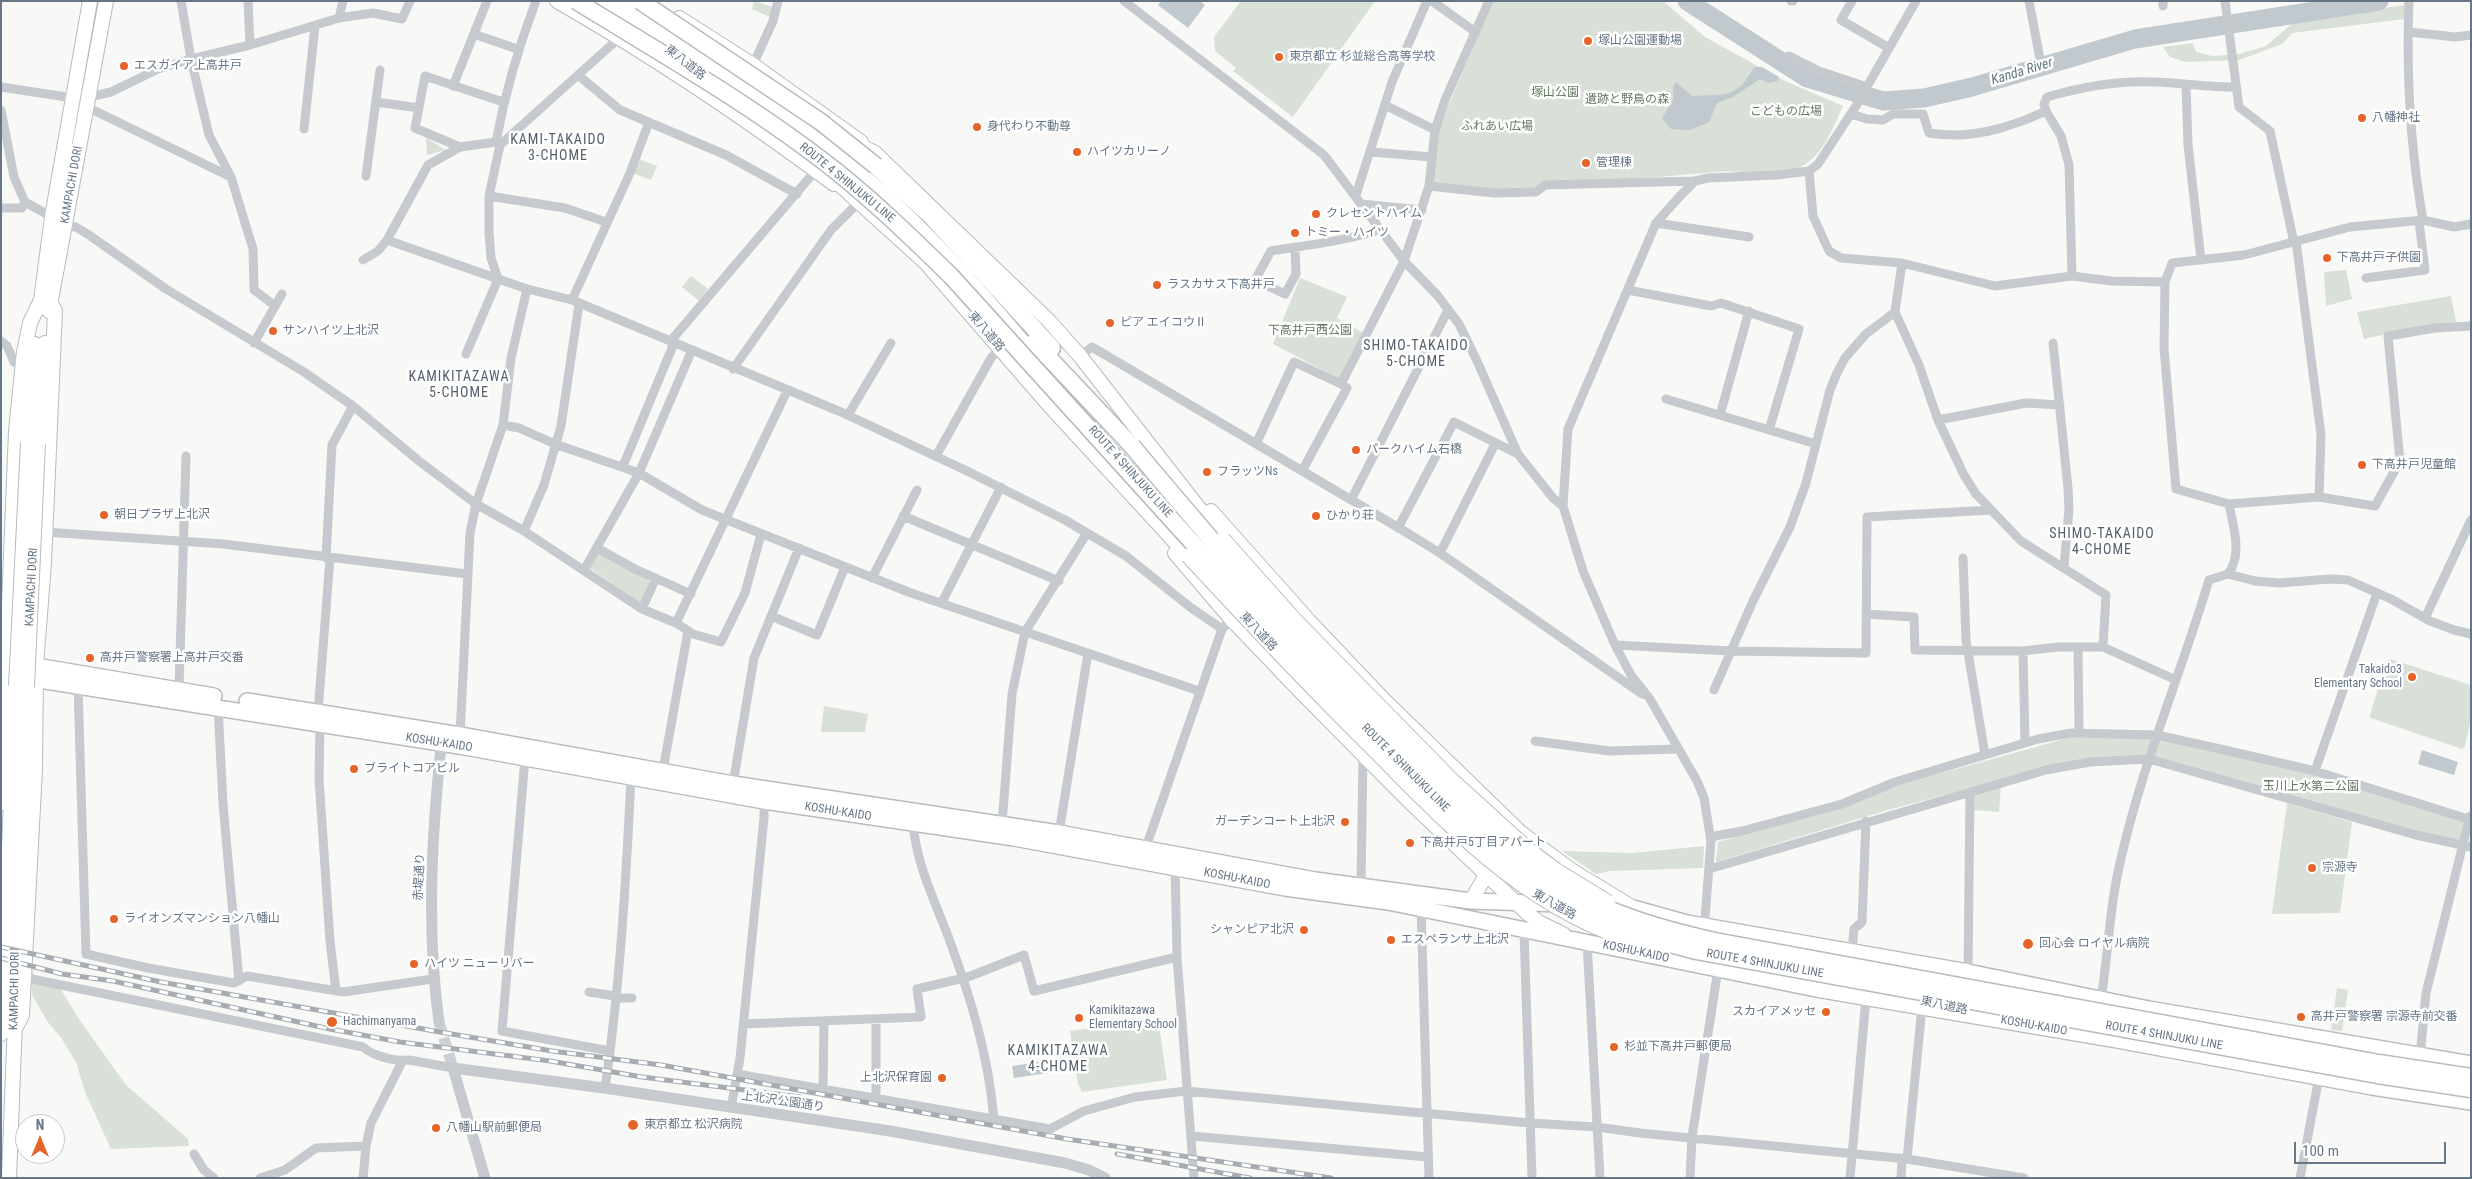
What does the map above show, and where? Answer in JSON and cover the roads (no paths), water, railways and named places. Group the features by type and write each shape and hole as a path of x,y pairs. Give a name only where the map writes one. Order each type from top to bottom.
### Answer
{"highway":[{"name":"ROUTE 4 SHINJUKU LINE","path":"576,1 765,120 835,170 887,213 951,276 1117,457 1287,647 1459,822 1524,877 1551,895 1597,919 1636,935 1696,951 2378,1075 2471,1089"},
{"name":"ROUTE 4 SHINJUKU LINE","path":"651,2 821,122 876,166 931,216 1011,301 1132,446 1296,637 1408,753 1502,843 1532,866 1589,901 1640,922 1715,941 2379,1063 2471,1077"},
{"path":"642,29 704,66 796,128 898,203 1002,319 1117,457"},
{"path":"694,50 848,155 956,256 1059,370 1132,446"},
{"path":"4,668 36,673"},
{"name":"KOSHU-KAIDO","path":"4,668 179,689 319,717 442,738 662,770 733,784 764,795 913,823 1024,840 1471,901 1633,908 1704,926 1848,955 1968,972 2101,999 2420,1057 2471,1064"},
{"name":"KOSHU-KAIDO","path":"36,673 78,686 218,706 319,717"},
{"name":"KOSHU-KAIDO","path":"459,740 525,758 632,778 1059,833 1145,850 1175,862 1286,888 1421,908 1866,998 2471,1102"}],"main road":[{"name":"KAMPACHI DORI","path":"8,1178 8,1027 33,444 42,362 52,217 90,1"},
{"name":"KAMPACHI DORI","path":"46,301 65,226 106,1"},
{"path":"557,1 605,28 618,39 726,106 859,202"},
{"name":"東八道路","path":"602,1 642,29 699,74 784,134 925,262 1048,404 1329,706 1483,858 1523,888 1553,907 1621,938 1685,956 1839,984 2046,1028"},
{"name":"東八道路","path":"621,1 694,50 787,107 876,153 1015,286 1080,356 1223,539 1295,620 1453,781 1528,849 1556,870 1605,901 1669,923 1730,938 1848,955 2050,989"},
{"path":"651,2 753,65 876,153"},
{"path":"1,803 4,668 16,431 22,365 30,323 46,301 55,311 45,532 36,673 35,769 25,972 22,1015 8,1027 1,1020"},
{"path":"1048,404 1227,624 1301,692 1348,738 1363,756 1518,904 1540,923 1581,940"},
{"path":"1124,413 1308,621 1385,701 1521,832 1571,870 1633,908"},
{"path":"1348,738 1385,701"},
{"path":"1471,901 1486,875"},
{"name":"KAMPACHI DORI","path":"1,1034 8,1027"}],"street":[{"path":"182,1 191,59 208,135 231,177 253,249 254,290 274,305"},
{"path":"248,1 250,45"},
{"path":"339,18 343,1"},
{"path":"88,102 158,69 250,45 339,18 373,14 402,19 410,1"},
{"path":"453,86 487,1"},
{"path":"466,354 498,279 491,258 489,232 490,196 503,102 517,49 536,1"},
{"path":"753,65 772,21 778,1"},
{"path":"1124,1 1324,155 1356,195 1379,230 1404,261 1438,296 1448,310 1465,335 1518,454 1552,498 1563,506"},
{"path":"1356,195 1399,64 1427,1"},
{"path":"1432,1 1474,31"},
{"path":"1341,384 1404,261 1429,186 1434,130 1474,31 1489,1"},
{"path":"1852,1 1842,20 1889,48"},
{"path":"1429,186 1494,193 1536,192 1544,185 1695,181 1737,175 1778,176 1809,170 1818,164 1827,152 1916,1"},
{"path":"2029,1 2040,59"},
{"path":"2225,1 2239,107 2270,131 2293,238 2296,241 2321,435 2319,497"},
{"path":"2366,278 2424,270 2421,220 2412,160 2409,108 2409,4"},
{"path":"304,129 316,26"},
{"path":"2409,32 2455,37 2471,35"},
{"path":"474,34 517,49"},
{"path":"503,102 425,76 415,128 460,146 498,143 618,39"},
{"path":"1790,56 1819,71 1866,88"},
{"path":"366,176 380,70"},
{"path":"578,75 620,110 726,155 796,194"},
{"path":"2072,276 2069,165 2061,136 2046,111 2044,104 2047,97 2073,90 2127,83 2154,82 2236,87"},
{"path":"2186,85 2188,145 2201,260"},
{"path":"1,87 73,98"},
{"path":"88,102 231,177"},
{"path":"376,102 419,108"},
{"path":"1385,105 1434,130"},
{"path":"1,110 4,142 14,177 25,202 52,217"},
{"path":"1851,114 1867,119 1883,120 1893,114 1923,114 1929,133 1982,134 2029,119 2046,111"},
{"path":"524,531 544,485 566,405 576,302 606,222 630,173 649,122"},
{"path":"363,260 378,251 387,240 428,166 460,146"},
{"path":"1371,152 1432,157"},
{"path":"623,466 674,337 816,170"},
{"path":"1809,170 1813,216 1829,251 1840,258 1902,263 1934,269 1995,286 2072,276 2111,281 2165,282"},
{"path":"1695,181 1656,223 1568,429 1563,506 1583,571 1615,645 1631,674 1650,699 1704,798 1710,837 1709,869 1699,965"},
{"path":"490,196 565,208 606,222"},
{"path":"1,208 22,208 25,202"},
{"path":"733,369 831,230 859,202"},
{"path":"1361,204 1422,210"},
{"path":"2471,224 2454,227 2421,220 2350,227 2244,255 2172,263 2165,282 2164,348 2176,489 2229,504 2319,497 2375,506 2400,461 2388,336 2435,328 2471,326"},
{"path":"1656,223 1749,237"},
{"path":"65,226 76,227 166,289 304,372 353,406 418,461 476,504 524,531 642,609 676,623 688,631 721,642 745,592 761,534"},
{"path":"1295,247 1296,274 1285,294 1255,280 1271,251 1295,247 1357,237 1379,230"},
{"path":"387,240 527,289 576,302 848,416 936,456 1087,533 1126,556 1190,607 1227,624 1199,691 1145,850"},
{"path":"1902,263 1895,312 1919,364 1938,420 1964,475 1976,494 2021,542 2106,595 2103,647"},
{"path":"459,740 470,534 476,504 503,425 511,358 527,289"},
{"path":"1628,290 1711,306 1721,304 1749,311 1799,329 1769,430"},
{"path":"254,343 282,294"},
{"path":"2305,305 2316,304"},
{"path":"1351,500 1448,310"},
{"path":"1720,415 1749,311"},
{"path":"1714,690 1753,601 1790,527 1806,484 1830,390 1846,358 1866,334 1895,312"},
{"path":"1,341 7,346 14,362 22,365"},
{"path":"848,416 891,343"},
{"path":"2053,343 2069,509 2064,568"},
{"path":"936,456 991,358 1000,348"},
{"path":"1080,356 1092,348 1113,359 1440,553 1650,699"},
{"path":"584,570 639,473 692,350"},
{"path":"1256,444 1294,362 1341,384 1347,388 1302,471"},
{"path":"676,623 787,391"},
{"path":"1666,399 1816,444"},
{"path":"1938,420 2026,403 2060,405"},
{"path":"336,991 330,941 319,779 319,717 332,445 353,406"},
{"path":"1398,528 1454,422 1518,454"},
{"path":"503,425 519,428 556,444 623,466 639,473 702,510 872,578 1199,691"},
{"path":"1440,553 1495,444"},
{"path":"629,451 643,464"},
{"path":"179,689 186,456"},
{"path":"942,602 1000,487"},
{"path":"872,578 917,490"},
{"path":"2228,574 2234,566 2236,554 2229,504"},
{"path":"1615,645 1732,651 1866,653 1867,517 1991,510"},
{"path":"903,516 1059,581"},
{"path":"2425,618 2471,520"},
{"path":"45,532 184,541 467,574"},
{"path":"1002,825 1012,694 1025,632 1059,581 1087,533"},
{"path":"597,548 691,594"},
{"path":"733,784 754,658 799,548"},
{"path":"1964,558 1967,650 1985,755"},
{"path":"771,616 817,635 845,567"},
{"path":"2101,999 2118,873 2157,735 2188,651 2209,580 2228,574 2254,581 2279,583 2330,579 2348,580 2425,618 2454,630 2471,634"},
{"path":"642,609 656,578"},
{"path":"2315,772 2377,593"},
{"path":"1866,614 1914,617 1915,650 2023,651 2103,647 2176,680"},
{"path":"662,770 688,631"},
{"path":"2078,647 2079,733"},
{"path":"2023,651 2025,743"},
{"path":"1059,833 1088,653"},
{"path":"78,686 86,954 225,982 234,983 247,976 343,992 433,979"},
{"path":"218,706 223,804 239,981"},
{"path":"1710,837 1742,831 1842,804 1895,782 2025,743 2079,733 2157,735 2315,772 2470,818 2468,846 2426,993 2420,1057"},
{"name":"赤堤通り","path":"439,1022 433,979 432,884 442,738"},
{"path":"1535,741 1609,751 1678,749"},
{"path":"1361,885 1363,756"},
{"path":"525,758 502,1031 610,1051"},
{"path":"1709,869 1866,821 2046,770 2090,762 2150,759 2392,828 2468,846"},
{"path":"605,1088 615,997 632,778"},
{"path":"1968,972 1970,792"},
{"path":"731,1108 743,1024 764,795"},
{"path":"1848,955 1854,929 1862,922 1866,821"},
{"path":"913,823 916,850 962,976 985,1052 994,1120"},
{"path":"1175,862 1177,957 1194,1178"},
{"path":"1421,908 1429,1178"},
{"path":"1524,930 1532,1178"},
{"path":"1581,940 1598,1127 1600,1178"},
{"path":"743,1024 921,1017 917,989 962,976 968,977 1024,955 1034,992 1177,957"},
{"path":"1690,1178 1692,1137 1718,969"},
{"path":"25,972 32,979 363,1048 369,1053 454,1068 485,1178"},
{"path":"589,992 632,998"},
{"path":"1850,1178 1866,998"},
{"path":"1901,1178 1905,1159 1922,1007"},
{"path":"876,1019 876,1099"},
{"path":"824,1021 824,1090"},
{"path":"364,1178 366,1146 371,1122 403,1060"},
{"name":"上北沢公園通り","path":"454,1068 605,1088 890,1131 1056,1162 1089,1170 1105,1178"},
{"path":"737,1074 1050,1130 1084,1110 1136,1097 1186,1091 1530,1123 1598,1127 1905,1159 2024,1178"},
{"path":"2300,1178 2319,1077"},
{"path":"1191,1136 1428,1157"},
{"path":"260,1178 285,1170 316,1148 366,1146"},
{"path":"194,1154 204,1170 214,1178"}],"waterway":[{"name":"Kanda River","path":"1687,1 1807,78 1883,101 1924,98 1972,87 2135,39 2379,1"}],"tunnel":[{"path":"439,1022 453,1068"}],"railway":[{"path":"1,947 161,982 434,1031 552,1051 661,1065 1067,1139 1331,1178"},
{"path":"1,958 62,974 113,981 330,1029 400,1042 550,1061 642,1077 800,1097"},
{"path":"1117,1154 1250,1178"}],"place":[{"name":"塚山公園運動場","path":"1588,41"},
{"name":"東京都立 杉並総合高等学校","path":"1279,57"},
{"name":"エスガイア上高井戸","path":"124,66"},
{"name":"八幡神社","path":"2362,118"},
{"name":"身代わり不動尊","path":"977,127"},
{"name":"ハイツカリーノ","path":"1077,152"},
{"name":"管理棟","path":"1586,163"},
{"name":"クレセントハイム","path":"1316,214"},
{"name":"トミー・ハイツ","path":"1295,233"},
{"name":"下高井戸子供園","path":"2327,258"},
{"name":"ラスカサス下高井戸","path":"1157,285"},
{"name":"ピア エイコウⅡ","path":"1110,323"},
{"name":"サンハイツ上北沢","path":"273,331"},
{"name":"パークハイム石橋","path":"1356,450"},
{"name":"下高井戸児童館","path":"2362,465"},
{"name":"フラッツNs","path":"1207,472"},
{"name":"朝日プラザ上北沢","path":"104,515"},
{"name":"ひかり荘","path":"1316,516"},
{"name":"高井戸警察署上高井戸交番","path":"90,658"},
{"name":"Takaido3 Elementary School","path":"2412,677"},
{"name":"ブライトコアビル","path":"354,769"},
{"name":"ガーデンコート上北沢","path":"1345,822"},
{"name":"下高井戸5丁目アパート","path":"1410,843"},
{"name":"宗源寺","path":"2312,868"},
{"name":"ライオンズマンション八幡山","path":"114,919"},
{"name":"シャンピア北沢","path":"1304,930"},
{"name":"エスペランサ上北沢","path":"1391,940"},
{"name":"回心会 ロイヤル病院","path":"2028,944"},
{"name":"ハイツ ニューリバー","path":"414,964"},
{"name":"スカイアメッセ","path":"1826,1012"},
{"name":"高井戸警察署 宗源寺前交番","path":"2301,1017"},
{"name":"Kamikitazawa Elementary School","path":"1079,1018"},
{"name":"Hachimanyama","path":"332,1022"},
{"name":"杉並下高井戸郵便局","path":"1614,1047"},
{"name":"上北沢保育園","path":"942,1078"},
{"name":"東京都立 松沢病院","path":"633,1125"},
{"name":"八幡山駅前郵便局","path":"436,1128"}],"district":[{"name":"KAMI-TAKAIDO 3-CHOME","path":"558,148"},
{"name":"SHIMO-TAKAIDO 5-CHOME","path":"1416,354"},
{"name":"KAMIKITAZAWA 5-CHOME","path":"459,386"},
{"name":"SHIMO-TAKAIDO 4-CHOME","path":"2102,542"},
{"name":"KAMIKITAZAWA 4-CHOME","path":"1058,1060"}],"park label":[{"name":"塚山公園","path":"1555,93"},
{"name":"遺跡と野鳥の森","path":"1627,100"},
{"name":"こどもの広場","path":"1786,112"},
{"name":"ふれあい広場","path":"1497,127"},
{"name":"下高井戸西公園","path":"1310,331"},
{"name":"玉川上水第二公園","path":"2311,787"}]}
